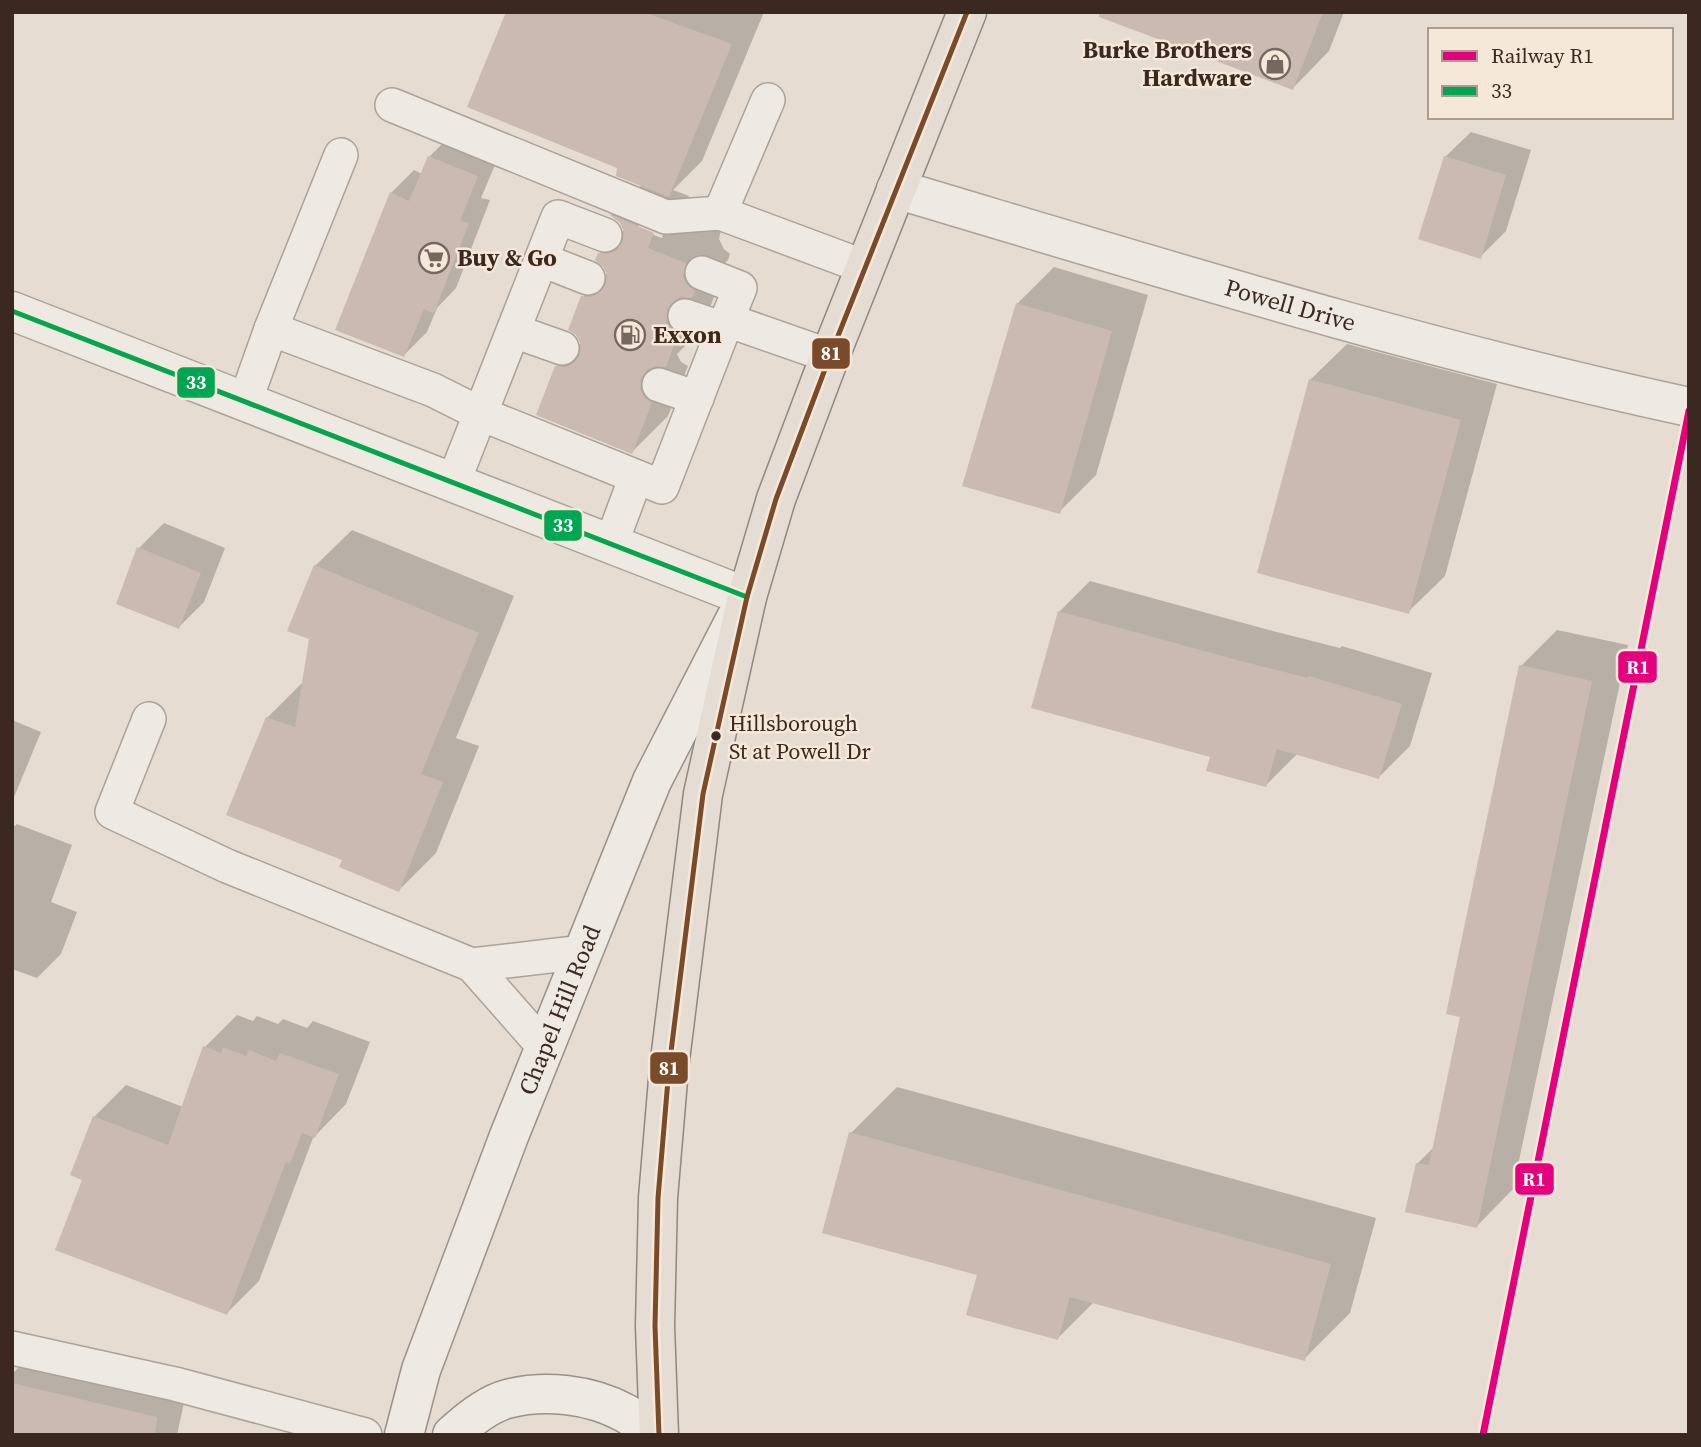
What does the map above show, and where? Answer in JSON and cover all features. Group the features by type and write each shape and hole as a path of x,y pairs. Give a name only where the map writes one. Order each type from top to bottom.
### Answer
{"main road":[{"path":"658,1435 655,1325 658,1198 669,1068 703,794 747,597 776,499 895,189 967,12"}],"street":[{"name":"Powell Drive","path":"895,189 1392,333 1609,390 1689,407"},
{"path":"12,311 747,597"},
{"name":"Chapel Hill Road","path":"404,1435 421,1370 509,1136 652,782 747,597"},
{"path":"452,1435 466,1422 505,1399 545,1393 587,1399 624,1412 658,1435"}],"lane":[{"path":"720,214 768,100"},
{"path":"393,105 666,217 720,214 865,267"},
{"path":"245,402 271,329 341,155"},
{"path":"453,483 558,217 605,235"},
{"path":"542,260 588,278"},
{"path":"271,329 433,390 481,414 662,487 740,288 702,273"},
{"path":"685,316 726,325 830,356"},
{"path":"514,331 562,348"},
{"path":"659,385 698,398"},
{"path":"611,544 636,477"},
{"path":"149,719 112,811 227,866 472,965 545,1048"},
{"path":"472,965 583,952"},
{"path":"12,1348 175,1384 365,1435"}],"building":[{"path":"506,12 643,12 732,44 669,197 616,176 617,168 467,107"},
{"name":"Burke Brothers Hardware","path":"1099,12 1323,12 1293,90 1099,17"},
{"path":"428,156 478,176 460,221 469,223 434,313 424,309 404,357 335,330 390,192 409,201"},
{"path":"1444,156 1506,175 1481,259 1418,239"},
{"path":"609,214 654,233 648,248 686,263 683,276 687,285 695,291 692,298 680,297 667,309 666,321 678,334 666,367 655,366 647,370 641,378 640,389 652,403 632,454 536,415 555,366 566,367 574,363 580,355 581,344 576,335 568,330 581,296 590,297 599,293 606,284 607,274 595,260 598,253 607,254 617,250 623,241 624,231 620,223"},
{"path":"1016,303 1112,331 1060,514 962,486"},
{"path":"1309,379 1461,420 1409,614 1257,573"},
{"path":"137,547 201,573 179,629 116,604"},
{"path":"314,565 479,633 421,774 443,782 399,892 339,867 342,860 226,815 266,717 295,727 309,639 287,631"},
{"path":"1058,611 1237,660 1308,678 1309,676 1402,704 1379,779 1277,749 1266,787 1206,771 1210,757 1031,708"},
{"path":"1519,665 1592,681 1477,1228 1405,1212 1416,1163 1429,1165 1460,1017 1446,1014"},
{"path":"203,1046 221,1053 223,1047 246,1056 249,1050 276,1061 280,1053 339,1074 315,1138 302,1133 290,1164 286,1162 227,1315 55,1250 82,1180 70,1175 93,1116 168,1145"},
{"path":"849,1132 1331,1264 1305,1361 1070,1297 1058,1340 966,1315 977,1275 822,1233"},
{"path":"12,1383 157,1417 155,1435 12,1435"}],"rail line":[{"name":"R1","path":"1483,1435 1689,411"}],"transit line":[{"name":"81","path":"659,1435 655,1326 658,1198 669,1068 703,794 747,597 776,499 967,12"},
{"name":"33","path":"12,311 747,597"}],"place":[{"name":"Burke Brothers Hardware","path":"1275,64"},
{"name":"Buy & Go","path":"434,258"},
{"name":"Exxon","path":"630,335"},
{"name":"Hillsborough St at Powell Dr","path":"716,736"}]}
